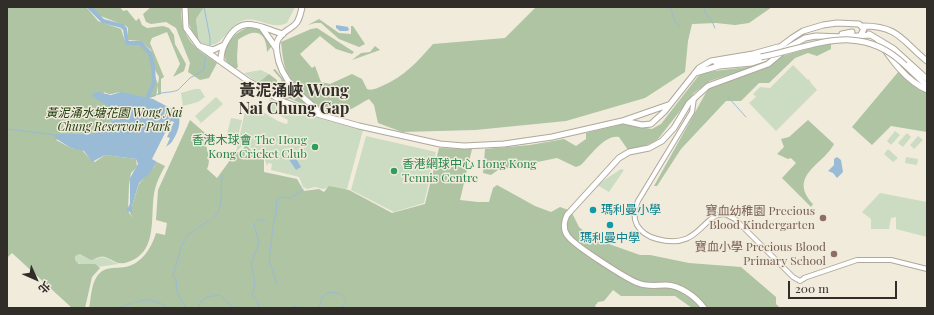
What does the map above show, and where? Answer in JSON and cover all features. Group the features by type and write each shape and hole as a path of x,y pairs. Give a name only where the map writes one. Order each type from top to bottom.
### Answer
{"main road":[{"path":"185,7 186,28 200,46 209,51 248,81 282,101 324,116 413,139 440,144 464,146 504,144 552,137 622,121 668,106"},
{"path":"275,40 298,23 302,7"},
{"path":"696,73 719,66 760,61 802,31 837,23 855,31 873,36 912,82 927,90"},
{"path":"222,61 222,52 225,44 232,32 242,25 254,24 283,34"},
{"path":"855,31 859,24 873,36 900,54 927,79"},
{"path":"704,308 692,296 678,287 668,285 648,286 629,279 573,241 567,235 564,226 569,212 612,164 626,153 649,148 662,141 672,131 685,108 708,86 768,64 786,48 805,38 816,36 833,36 874,26 885,28 897,33 927,61"},
{"path":"262,28 275,40 281,72 291,85 324,116"},
{"path":"696,73 713,63 761,57 822,41 846,39 862,41 889,52 927,86"},
{"path":"209,51 225,44"},
{"path":"622,121 642,125 651,124 696,73 711,60 759,53 779,47"},
{"path":"274,95 288,95 291,85"},
{"path":"639,116 638,120 642,125"}],"street":[{"path":"694,98 692,112 636,205 634,215 638,226 645,233 655,239 678,241 692,236 716,215 726,214 735,219 770,256 800,281 857,260 891,260 927,269"}],"green space":[{"name":"黃泥涌水塘花園 Wong Nai Chung Reservoir Park","path":"7,7 86,7 98,21 121,29 126,44 137,44 148,52 151,57 158,84 159,77 155,70 151,50 140,41 128,40 128,28 126,26 98,15 91,7 120,7 123,11 127,10 136,21 139,18 142,25 147,28 163,26 169,28 174,35 175,44 186,64 184,71 173,77 180,64 167,32 152,38 150,43 164,77 161,79 161,94 158,95 158,85 156,96 152,97 119,93 109,94 104,92 101,101 114,109 119,115 117,119 106,123 97,133 67,134 56,140 71,148 82,150 91,160 95,162 105,155 136,159 137,167 131,173 129,185 128,211 132,217 132,206 139,184 157,162 165,166 155,189 149,241 145,250 138,257 128,262 121,263 103,257 91,260 80,254 75,256 75,260 79,264 95,264 100,268 92,277 85,308 72,308 12,253 7,258"},
{"path":"151,7 182,7 181,14 183,28 189,40 198,50 217,63 209,78 200,80 188,72 190,63 176,28 166,22 151,24 146,22 143,14"},
{"path":"188,7 204,7 196,19 199,42 190,26"},
{"path":"204,7 295,7 287,23 275,25 253,20 242,21 236,24 218,42 213,45 207,45 199,42 196,19"},
{"path":"536,7 772,7 749,23 735,25 716,23 692,24 688,41 685,72 645,98 566,121 475,130 402,132 378,123 374,105 369,99 348,111 339,114 322,109 314,103 294,82 289,76 284,64 281,42 311,29 317,28 354,52 352,54 336,49 320,36 300,54 312,68 315,66 321,82 330,84 352,74 362,79 367,89 378,88 404,73 433,44 505,38"},
{"path":"319,19 339,33 351,34 351,26 353,26 365,44 359,47 339,39 321,23 308,25"},
{"path":"252,26 262,31 267,36 272,46 267,52 264,39 258,33 244,36 238,40 238,67 235,69 226,61 226,49 236,34"},
{"path":"827,43 831,44 831,49 817,56 808,53 795,58 769,83 759,83 741,101 726,101 681,149 657,186 654,186 708,89 763,69 782,56"},
{"path":"375,46 380,50 352,60 361,53 370,52"},
{"path":"793,65 808,80 809,79 817,90 776,131 749,103 756,97 753,94 760,87 770,88"},
{"path":"753,67 710,81 694,93 658,139 644,146 628,150 619,137 614,137 603,142 581,165 576,167 557,158 498,170 491,175 483,173 485,149 530,145 564,139 576,146 586,139 586,133 623,124 652,129 661,124 699,75 706,72"},
{"path":"275,69 287,84 287,91 283,89 281,79 273,70"},
{"path":"261,70 269,74 258,83 244,73"},
{"path":"899,71 918,89 927,93 927,132 891,126 872,145 852,127"},
{"path":"269,74 277,80 277,91 258,83"},
{"path":"200,89 205,97 198,102 183,106 181,93"},
{"path":"294,90 315,109 288,98"},
{"path":"216,97 223,104 201,123 195,116"},
{"name":"香港木球會 The Hong Kong Cricket Club","path":"270,99 328,121 363,130 347,189 342,190 331,187 323,189 315,187 307,189 303,187 299,177 271,170 272,164 268,163 267,166 265,160 266,152 264,149 255,151 245,143 236,152 246,107 251,107 262,111 276,120 287,124 288,120 266,108"},
{"path":"231,118 242,120 237,140 226,138"},
{"path":"190,120 205,133 205,142 209,160 207,169 217,178 236,152 240,152 246,145 254,153 264,152 264,172 297,179 304,191 319,189 324,192 329,186 349,190 392,213 425,204 439,148 472,149 460,200 489,202 493,188 497,185 535,206 551,212 560,207 571,211 579,227 592,238 640,255 650,255 689,263 741,267 776,297 776,304 780,308 692,308 675,296 621,296 613,290 604,301 598,302 595,306 597,308 89,308 93,285 99,274 107,269 134,264 147,252 156,233 165,235 167,223 156,220 158,190"},
{"path":"808,120 834,144 805,178 804,186 806,194 813,204 811,207 782,178 796,163 791,158 788,159 777,154 784,147 781,139 789,137"},
{"path":"895,131 900,135 891,145 887,141"},
{"path":"907,133 911,137 903,147 898,143"},
{"name":"香港網球中心 Hong Kong Tennis Centre","path":"366,136 436,152 424,203 394,212 351,190"},
{"path":"918,136 923,140 914,149 910,145"},
{"path":"888,149 898,158 893,162 884,154"},
{"path":"906,157 918,159 917,165 905,163"},
{"path":"621,169 624,170 609,192 597,185"},
{"path":"880,193 927,202 927,237 896,229 896,217 891,218 889,229 871,229 871,219 862,212"},
{"path":"80,254 96,259 102,257 119,264 96,267 85,266 79,264 75,260 75,256"}],"water":[{"path":"336,25 348,27 349,30 340,31 336,28"},
{"path":"98,92 111,95 121,92 153,99 172,109 170,112 176,112 179,118 177,134 171,143 166,147 170,138 167,137 174,122 171,121 152,159 157,162 150,173 139,183 132,206 132,217 130,212 126,211 130,204 130,178 138,164 136,159 105,155 92,162 84,151 71,148 55,138 55,135 60,134 97,133 106,123 117,119 119,115 117,112 92,96 93,93"},
{"path":"294,155 301,167 296,170 288,158"},
{"path":"837,157 841,160 843,172 837,178 833,173 828,171 834,165 834,159"}],"waterway":[{"path":"89,7 103,21 122,26 125,29 127,43 140,43 150,53 154,83 147,98"},
{"path":"204,7 210,38 210,47"},
{"path":"670,7 675,21 680,27"},
{"path":"703,7 705,13 713,22 715,28"},
{"path":"148,99 156,94 178,90 190,78 204,70 205,58 208,54"},
{"path":"728,97 746,117"},
{"path":"7,129 55,135"},
{"path":"214,217 220,208 223,175"},
{"path":"273,225 276,214 277,199 283,197 290,198 303,190"},
{"path":"186,308 177,292 176,280 173,276 181,247 188,234 194,232 210,220"},
{"path":"259,308 258,302 252,295 255,283 251,264 259,243 254,224 258,220 265,220"},
{"path":"273,227 269,260 277,284"},
{"path":"319,308 323,296 333,292 340,294 345,298 346,302 342,308"},
{"path":"199,308 203,299 220,295 234,308"},
{"path":"136,302 152,300 167,308"},
{"path":"119,308 132,303"},
{"path":"290,308 295,306 300,308"}],"place":[{"name":"香港木球會 The Hong Kong Cricket Club","path":"315,147"},
{"name":"香港網球中心 Hong Kong Tennis Centre","path":"394,171"},
{"name":"瑪利曼小學","path":"593,210"},
{"name":"寶血幼稚園 Precious Blood Kindergarten","path":"823,218"},
{"name":"瑪利曼中學","path":"610,225"},
{"name":"寶血小學 Precious Blood Primary School","path":"834,254"}],"district":[{"name":"黃泥涌峽 Wong Nai Chung Gap","path":"294,100"}]}
